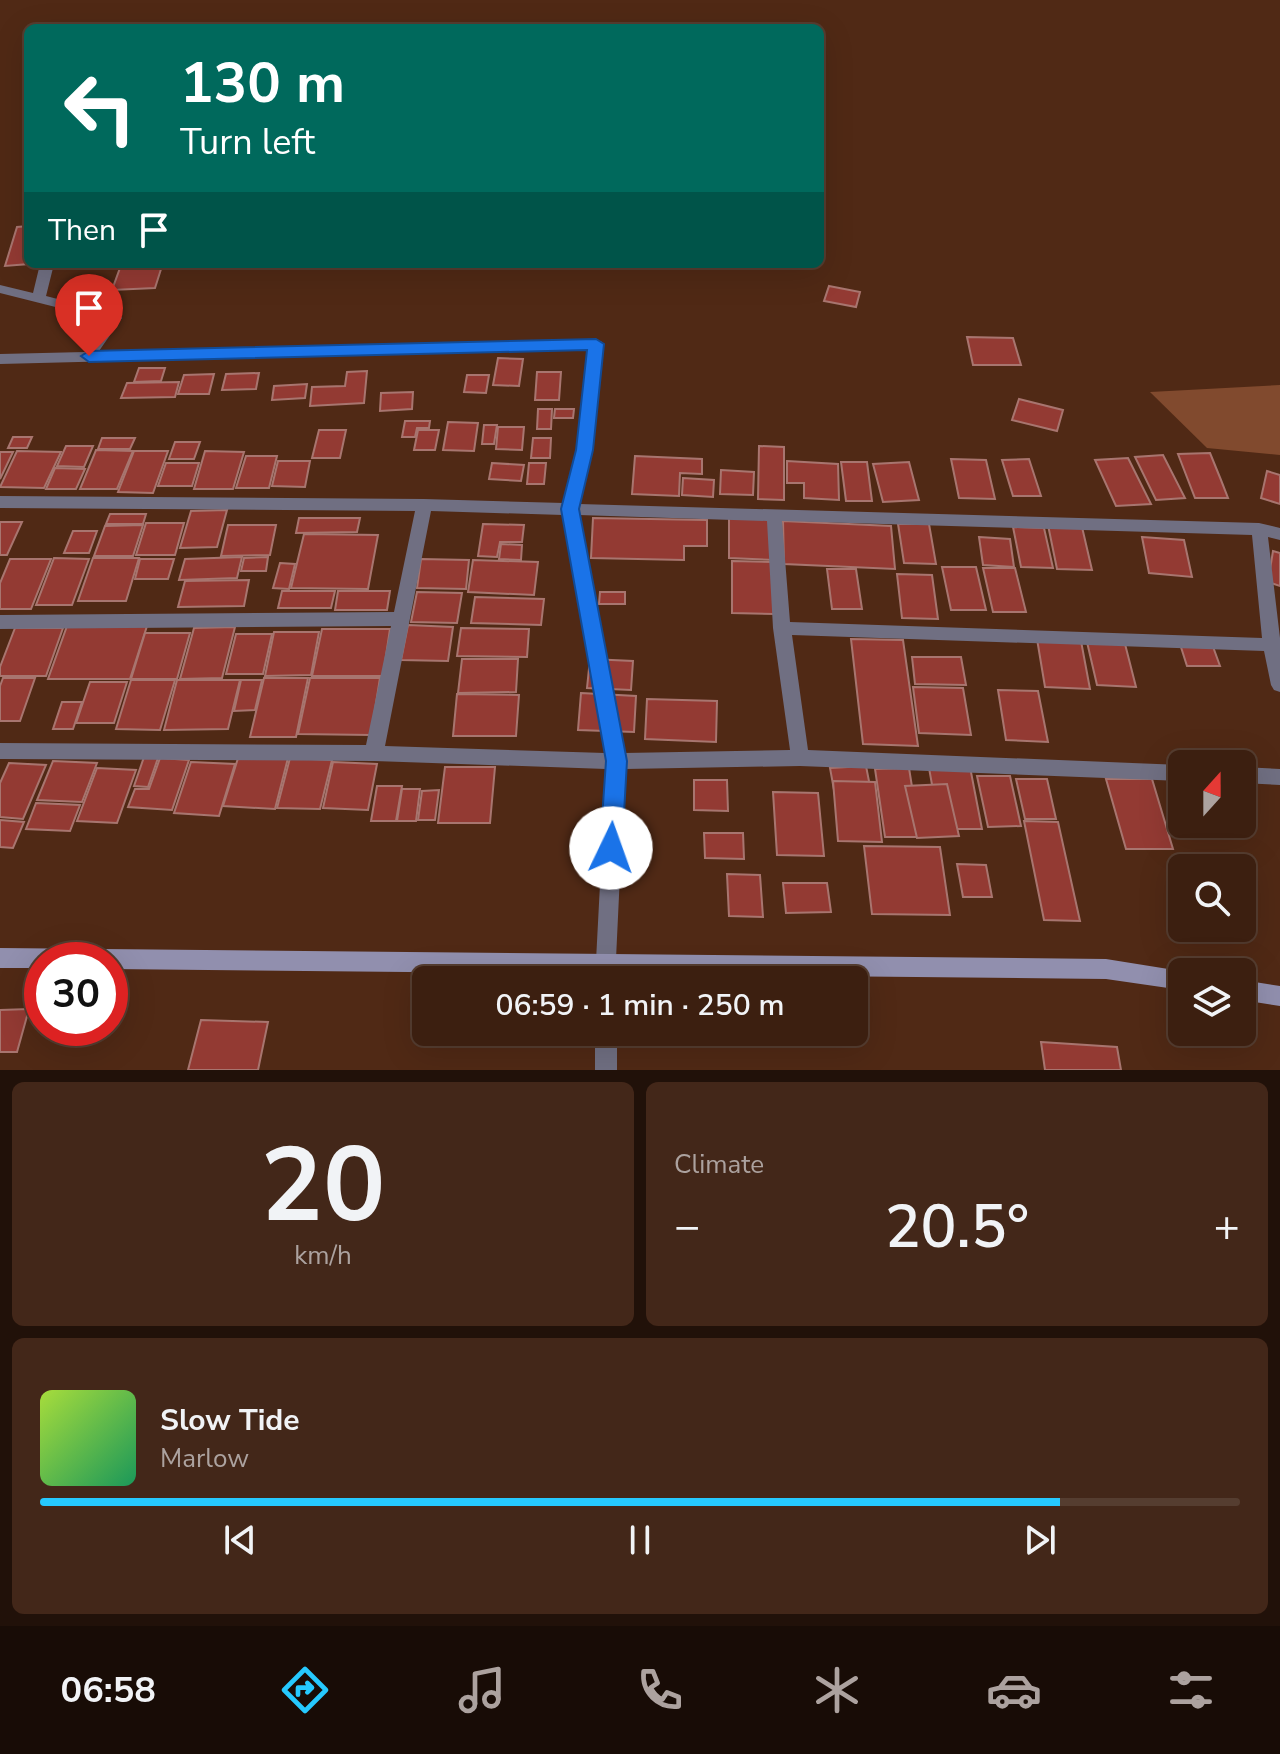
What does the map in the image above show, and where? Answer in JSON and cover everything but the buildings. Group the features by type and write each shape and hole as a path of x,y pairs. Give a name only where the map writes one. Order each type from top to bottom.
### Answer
{"street":[{"path":"38,300 46,268"},
{"path":"0,289 115,318 89,356"},
{"path":"0,359 596,344 584,450 570,509 616,761 605,966"},
{"path":"0,502 424,505 1259,529 1280,534"},
{"path":"374,753 424,505"},
{"path":"774,514 782,628 800,758"},
{"path":"1259,529 1280,685"},
{"path":"0,622 403,619"},
{"path":"782,628 1276,644"},
{"path":"0,751 374,753 616,761 800,758 1168,772"},
{"path":"1256,776 1280,777"},
{"path":"0,958 412,968"},
{"path":"868,970 1106,969 1168,978"},
{"path":"1256,992 1280,996"},
{"path":"606,1046 606,1070"}],"shaded area":[{"path":"1280,385 1280,455 1207,448 1150,392"}],"route":[{"path":"89,356 596,344 584,450 570,509 616,761 611,848"}]}
